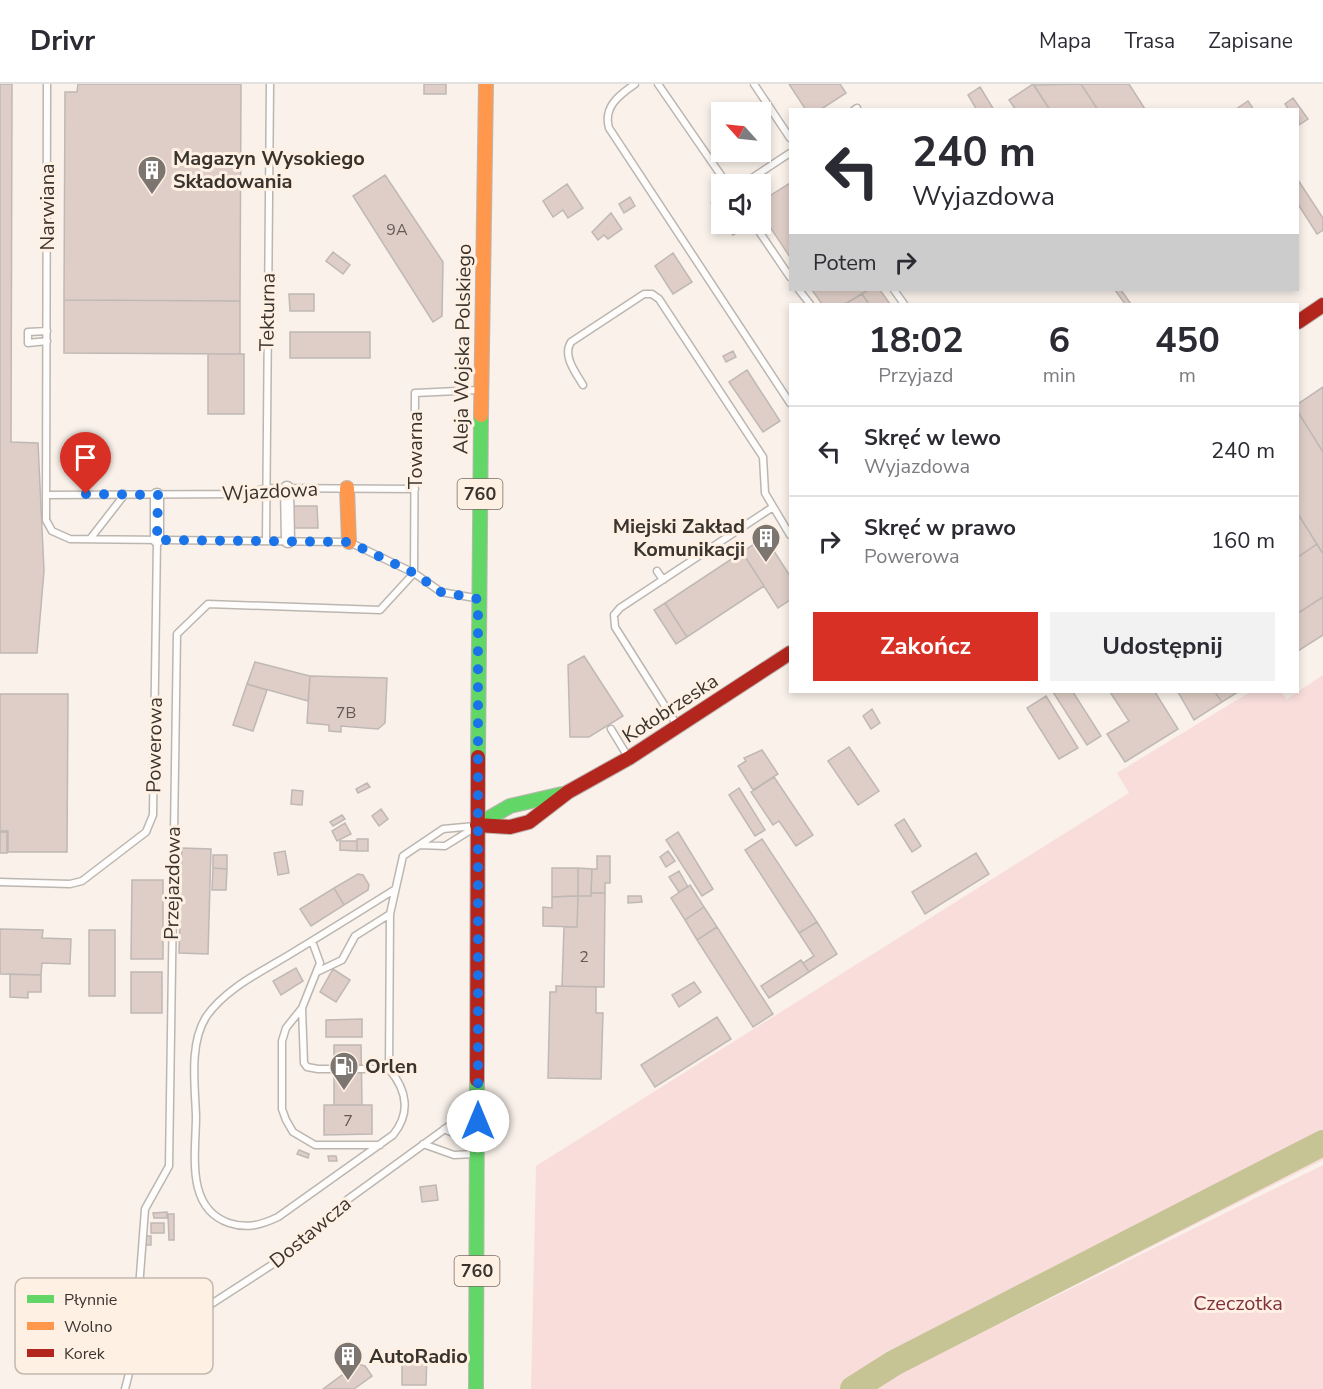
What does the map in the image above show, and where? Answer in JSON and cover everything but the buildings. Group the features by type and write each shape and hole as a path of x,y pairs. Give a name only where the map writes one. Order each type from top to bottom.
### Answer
{"main road":[{"name":"Aleja Wojska Polskiego","path":"478,1154 478,599 486,84"},
{"path":"1299,321 1323,305"},
{"path":"347,488 349,542"},
{"name":"Kołobrzeska","path":"477,825 510,827 529,822 568,792 629,758 789,654"},
{"name":"Kołobrzeska","path":"477,825 510,806 568,792"},
{"name":"760","path":"476,1389 478,1154"}],"street":[{"path":"287,488 288,541"},
{"name":"Powerowa","path":"157,540 158,495"}],"lane":[{"name":"Narwiana","path":"47,84 46,520 52,531 70,539 90,539"},
{"name":"Tekturna","path":"266,541 270,84"},
{"path":"635,84 610,105 606,119 609,128 789,401"},
{"path":"658,84 720,174"},
{"path":"754,84 789,136"},
{"path":"758,174 789,154"},
{"path":"761,234 789,276"},
{"path":"800,291 809,303"},
{"path":"583,385 568,357 568,346 571,342 644,294 652,294 659,299 763,457 765,494 789,533"},
{"path":"47,331 28,332 28,343 47,341"},
{"name":"Towarna","path":"414,573 415,393 482,390"},
{"name":"Wjazdowa","path":"47,495 245,494 266,488 415,489"},
{"path":"90,539 125,494"},
{"path":"677,726 614,621 614,615 620,608 773,507"},
{"path":"90,539 349,542 414,573 441,592 478,599"},
{"name":"Powerowa","path":"0,882 70,884 82,880 147,832 153,815 157,540"},
{"path":"657,571 663,580"},
{"name":"Przejazdowa","path":"140,1278 145,1209 169,1166 177,634 208,604 380,610 414,573"},
{"path":"611,729 629,758"},
{"path":"420,845 445,846 477,825"},
{"path":"394,890 220,1000 205,1019 196,1048 197,1189 207,1210 223,1221 240,1226 261,1225 278,1217 393,1135 405,1117 406,1106 402,1086 389,1069 390,914 394,890 403,856 443,829 477,825"},
{"path":"319,971 342,960 355,936 390,914"},
{"path":"312,942 319,958 319,971 302,1008 286,1028 282,1041 282,1109 293,1132 315,1145 380,1145"},
{"path":"302,1008 304,1063 307,1067 318,1070 389,1069"},
{"name":"Dostawcza","path":"213,1303 287,1255 347,1200 477,1105"},
{"path":"444,1129 464,1138 478,1154"},
{"path":"423,1144 454,1155 478,1154"},
{"path":"125,1389 129,1374"}],"green space":[{"path":"1323,675 1323,1160 987,1330 1323,1165 1323,1389 531,1389 536,1166 1129,793 1117,773 1248,693 1282,693 1287,699"}],"waterway":[{"name":"Czeczotka","path":"853,1389 894,1363 1323,1143"}],"traffic: fast":[{"path":"478,757 481,415"},
{"path":"477,825 510,806 562,794"},
{"path":"476,1389 477,1080"}],"traffic: slow":[{"path":"481,415 486,84"},
{"path":"347,488 349,542"}],"traffic: jam":[{"path":"1299,321 1323,305"},
{"path":"477,825 510,827 529,822 568,792 629,758 789,654"},
{"path":"477,1080 478,757"}],"place":[{"name":"Magazyn Wysokiego Składowania","path":"152,196"},
{"name":"Miejski Zakład Komunikacji","path":"766,564"},
{"name":"Orlen","path":"344,1092"},
{"name":"AutoRadio","path":"348,1382"}],"route":[{"path":"86,494 158,495 157,540 349,542 414,573 441,592 478,599 478,1121"}]}
